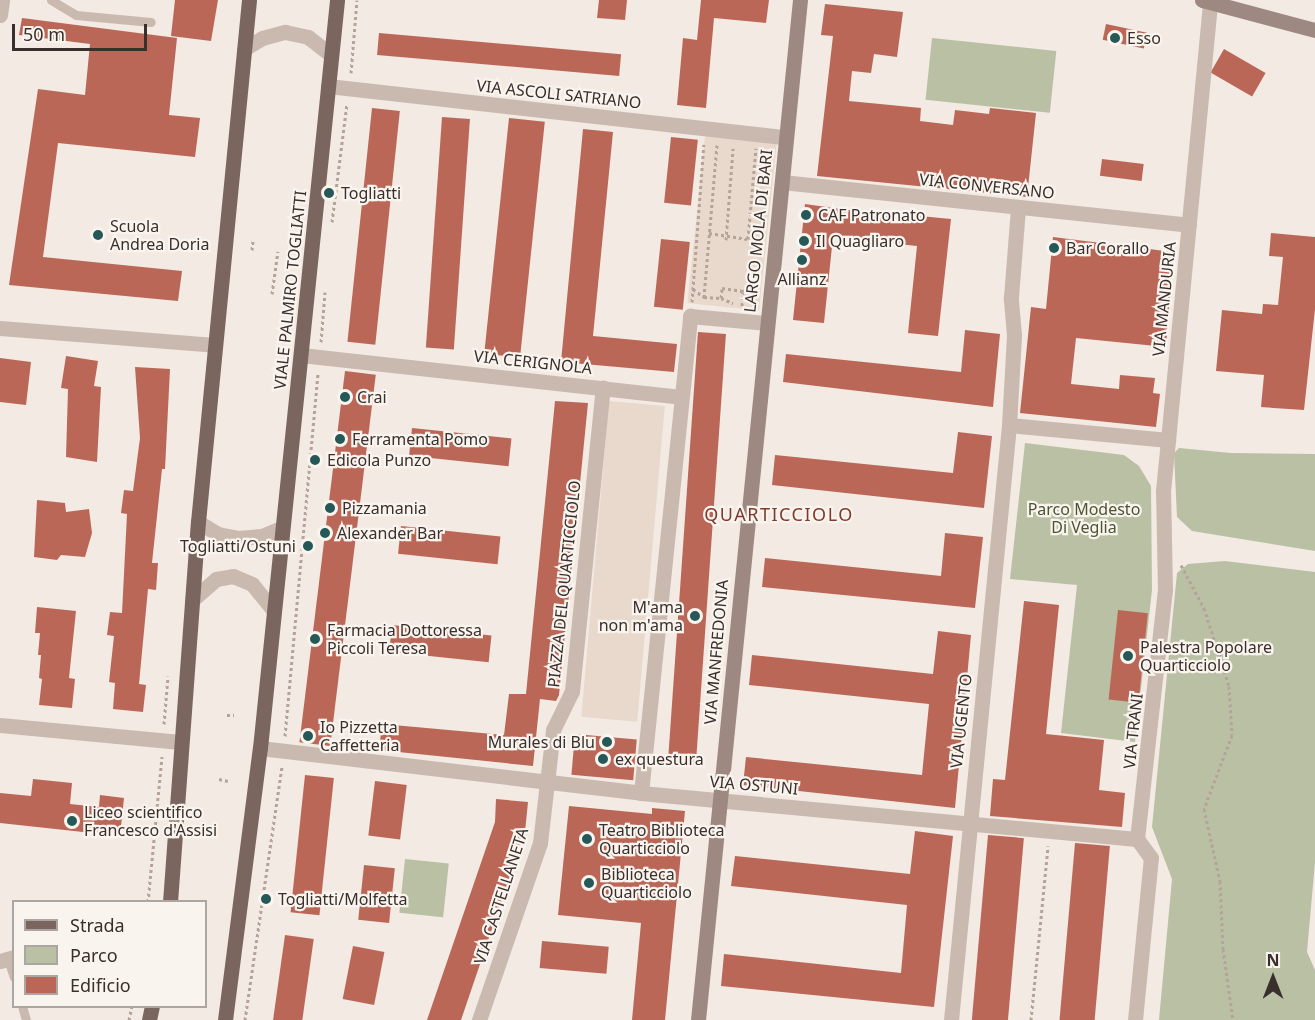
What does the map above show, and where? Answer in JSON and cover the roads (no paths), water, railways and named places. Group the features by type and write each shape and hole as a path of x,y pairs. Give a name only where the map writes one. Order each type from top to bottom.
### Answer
{"main road":[{"path":"170,900 198,522 249,0"},
{"name":"VIALE PALMIRO TOGLIATTI","path":"225,1020 260,748 337,0"}],"street":[{"path":"0,15 2,0"},
{"path":"785,137 800,0"},
{"path":"1215,2 1243,5 1315,30"},
{"name":"VIA MANDURIA","path":"1168,440 1189,225 1215,2"},
{"path":"244,49 262,38 285,32 308,37 331,55"},
{"name":"VIA ASCOLI SATRIANO","path":"328,86 785,137"},
{"name":"LARGO MOLA DI BARI","path":"681,397 691,310 767,322 785,137"},
{"name":"VIA CONVERSANO","path":"782,182 1189,225"},
{"name":"VIA UGENTO","path":"951,1020 1009,425 1014,335 1011,297 1018,208"},
{"name":"VIA MANFREDONIA","path":"698,1020 767,322"},
{"path":"0,328 214,345"},
{"name":"VIA CERIGNOLA","path":"301,355 681,397"},
{"name":"PIAZZA DEL QUARTICCIOLO","path":"547,781 553,730 573,682 603,388"},
{"path":"641,793 681,397"},
{"path":"1009,425 1168,440"},
{"name":"VIA TRANI","path":"1137,839 1165,591 1168,440"},
{"path":"198,522 218,534 238,538 262,536 281,528"},
{"path":"192,600 216,579 233,576 252,584 273,609"},
{"path":"0,725 180,742"},
{"name":"VIA OSTUNI","path":"260,748 641,793 969,821 1137,839"},
{"name":"VIA CASTELLANETA","path":"479,1020 540,843 547,781"},
{"path":"1136,1020 1151,858 1137,839"}],"lane":[{"path":"51,0 76,15 151,22"}],"place":[{"name":"Esso","path":"1115,38"},
{"name":"Togliatti","path":"329,193"},
{"name":"CAF Patronato","path":"806,215"},
{"name":"Scuola Andrea Doria","path":"98,235"},
{"name":"Il Quagliaro","path":"804,241"},
{"name":"Bar Corallo","path":"1054,248"},
{"name":"Allianz","path":"802,260"},
{"name":"Crai","path":"345,397"},
{"name":"Ferramenta Pomo","path":"340,439"},
{"name":"Edicola Punzo","path":"315,460"},
{"name":"Pizzamania","path":"330,508"},
{"name":"Alexander Bar","path":"325,533"},
{"name":"Togliatti/Ostuni","path":"308,546"},
{"name":"M'ama non m'ama","path":"695,616"},
{"name":"Farmacia Dottoressa Piccoli Teresa","path":"315,639"},
{"name":"Palestra Popolare Quarticciolo","path":"1128,656"},
{"name":"Io Pizzetta Caffetteria","path":"308,736"},
{"name":"Murales di Blu","path":"607,742"},
{"name":"ex questura","path":"603,759"},
{"name":"Liceo scientifico Francesco d'Assisi","path":"72,821"},
{"name":"Teatro Biblioteca Quarticciolo","path":"587,839"},
{"name":"Biblioteca Quarticciolo","path":"589,883"},
{"name":"Togliatti/Molfetta","path":"266,899"}],"district":[{"name":"QUARTICCIOLO","path":"779,514"}],"park label":[{"name":"Parco Modesto Di Veglia","path":"1084,518"}]}
